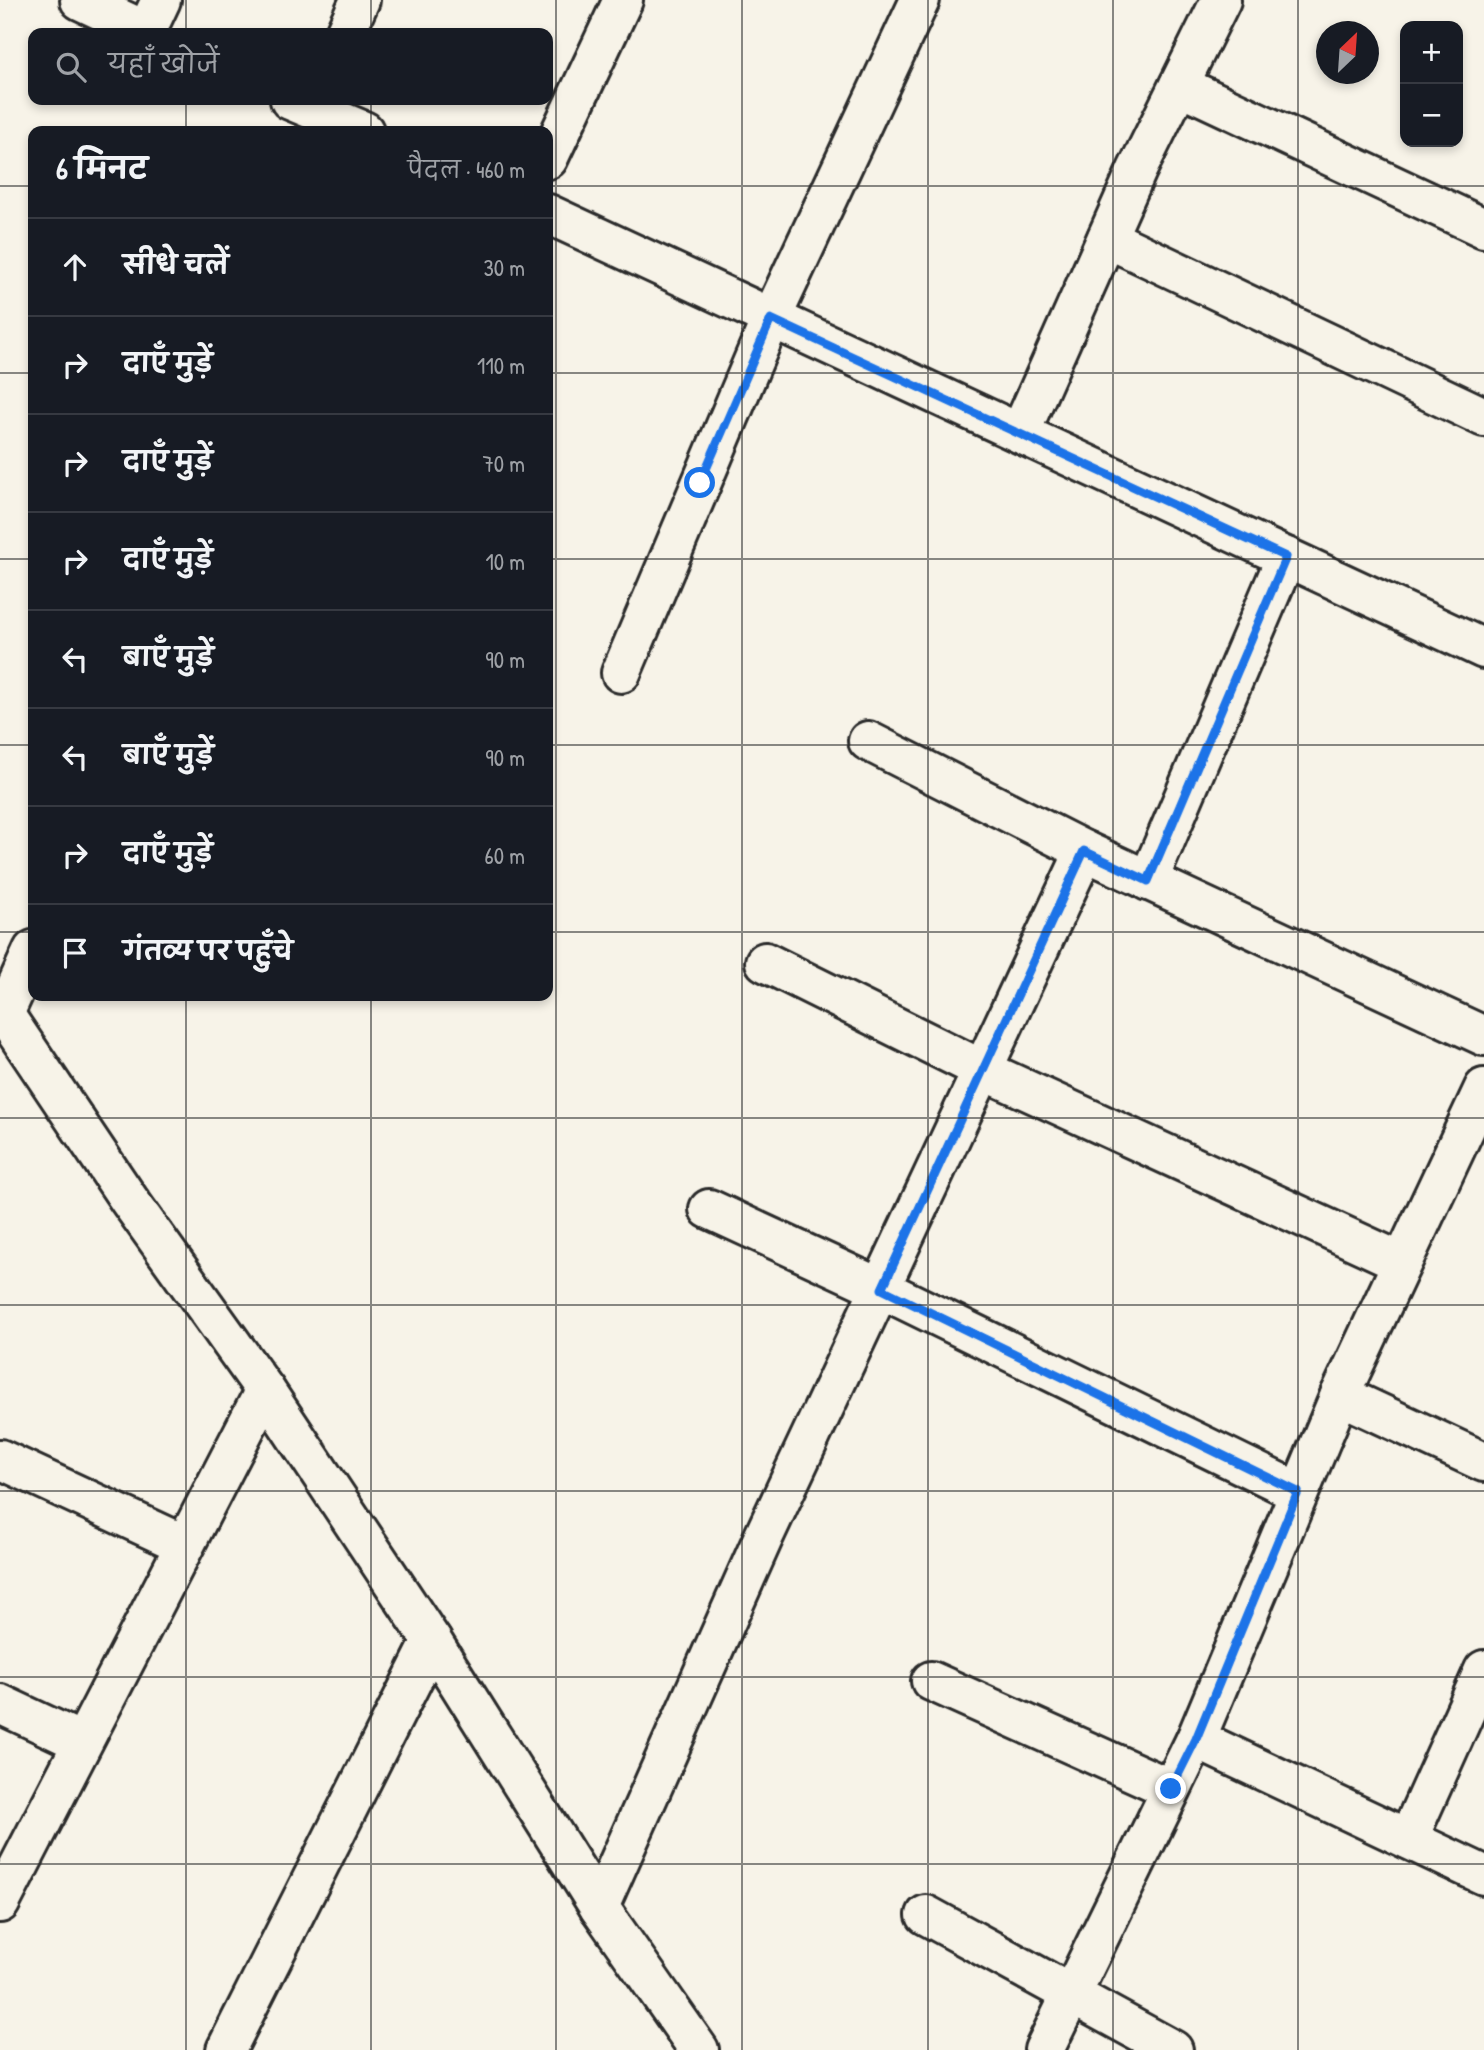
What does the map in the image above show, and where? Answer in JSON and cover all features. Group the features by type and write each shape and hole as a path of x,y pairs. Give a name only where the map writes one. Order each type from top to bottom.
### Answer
{"street":[{"path":"80,0 152,22"},
{"path":"347,28 360,0"},
{"path":"553,148 623,0"},
{"path":"621,673 771,319 920,0"},
{"path":"1020,433 1107,238 1221,0"},
{"path":"1179,85 1484,228"},
{"path":"309,105 353,126"},
{"path":"553,216 1484,649"},
{"path":"1107,238 1484,417"},
{"path":"1148,881 1286,557"},
{"path":"868,741 1084,851 1484,1036"},
{"path":"599,1908 764,1536 882,1289 1084,851"},
{"path":"28,960 2,1011 129,1200 265,1390 432,1641 599,1908 699,2050"},
{"path":"765,962 983,1070 1401,1262"},
{"path":"1044,2050 1196,1739 1340,1395 1484,1088"},
{"path":"709,1209 882,1289 1298,1492"},
{"path":"0,1903 183,1544 265,1390"},
{"path":"1340,1395 1484,1462"},
{"path":"0,1459 183,1544"},
{"path":"226,2050 432,1641"},
{"path":"1408,1839 1484,1670"},
{"path":"931,1681 1171,1789"},
{"path":"0,1704 81,1742"},
{"path":"1196,1739 1484,1875"},
{"path":"926,1915 1173,2050"}],"route":[{"path":"700,483 771,319 1286,557 1148,881 1084,851 882,1289 1298,1492 1196,1739 1171,1789"}]}
